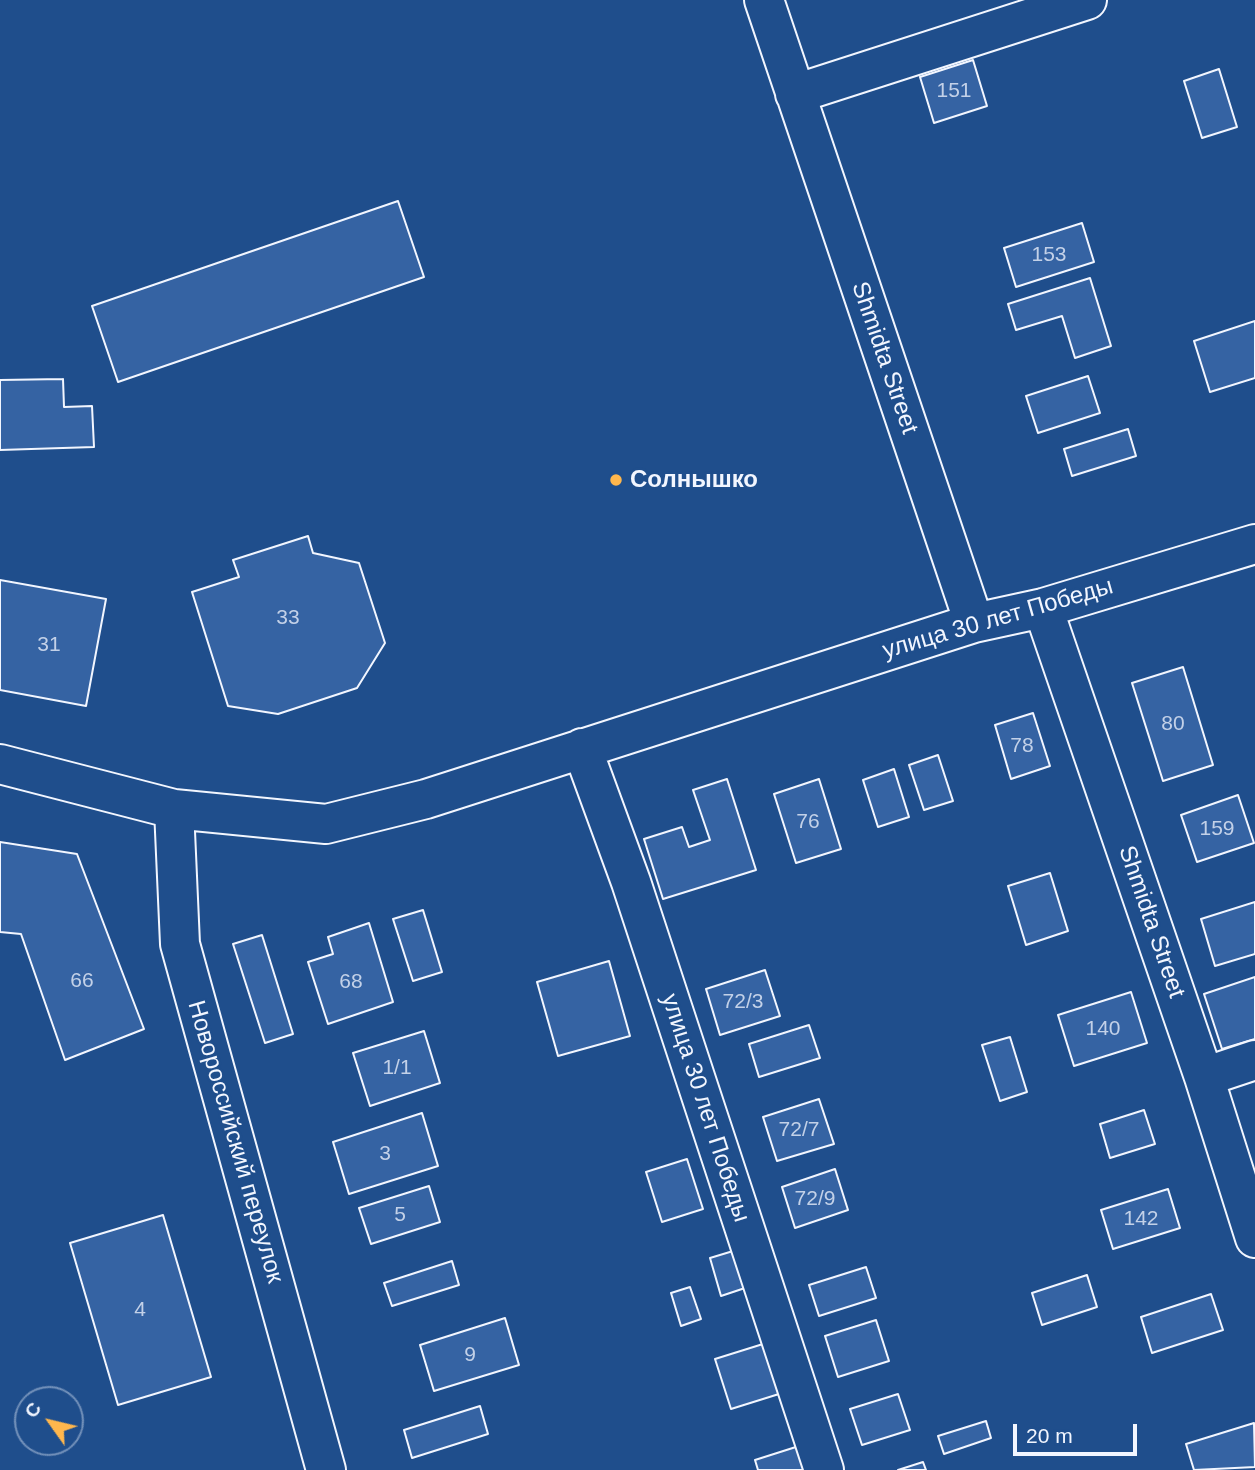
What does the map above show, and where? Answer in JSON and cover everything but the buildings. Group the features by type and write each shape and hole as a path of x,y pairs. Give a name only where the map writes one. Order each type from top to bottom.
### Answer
{"street":[{"name":"Shmidta Street","path":"764,0 974,623"},
{"path":"795,94 1087,0"},
{"name":"улица 30 лет Победы","path":"0,764 174,809 326,824 426,799 974,623 1043,608 1255,544"},
{"name":"Shmidta Street","path":"1043,608 1204,1077 1255,1238"},
{"name":"улица 30 лет Победы","path":"582,748 631,883 824,1470"},
{"name":"Новороссийский переулок","path":"174,809 180,944 326,1470"},
{"path":"1204,1077 1255,1060"}],"place":[{"name":"Солнышко","path":"616,480"}]}
